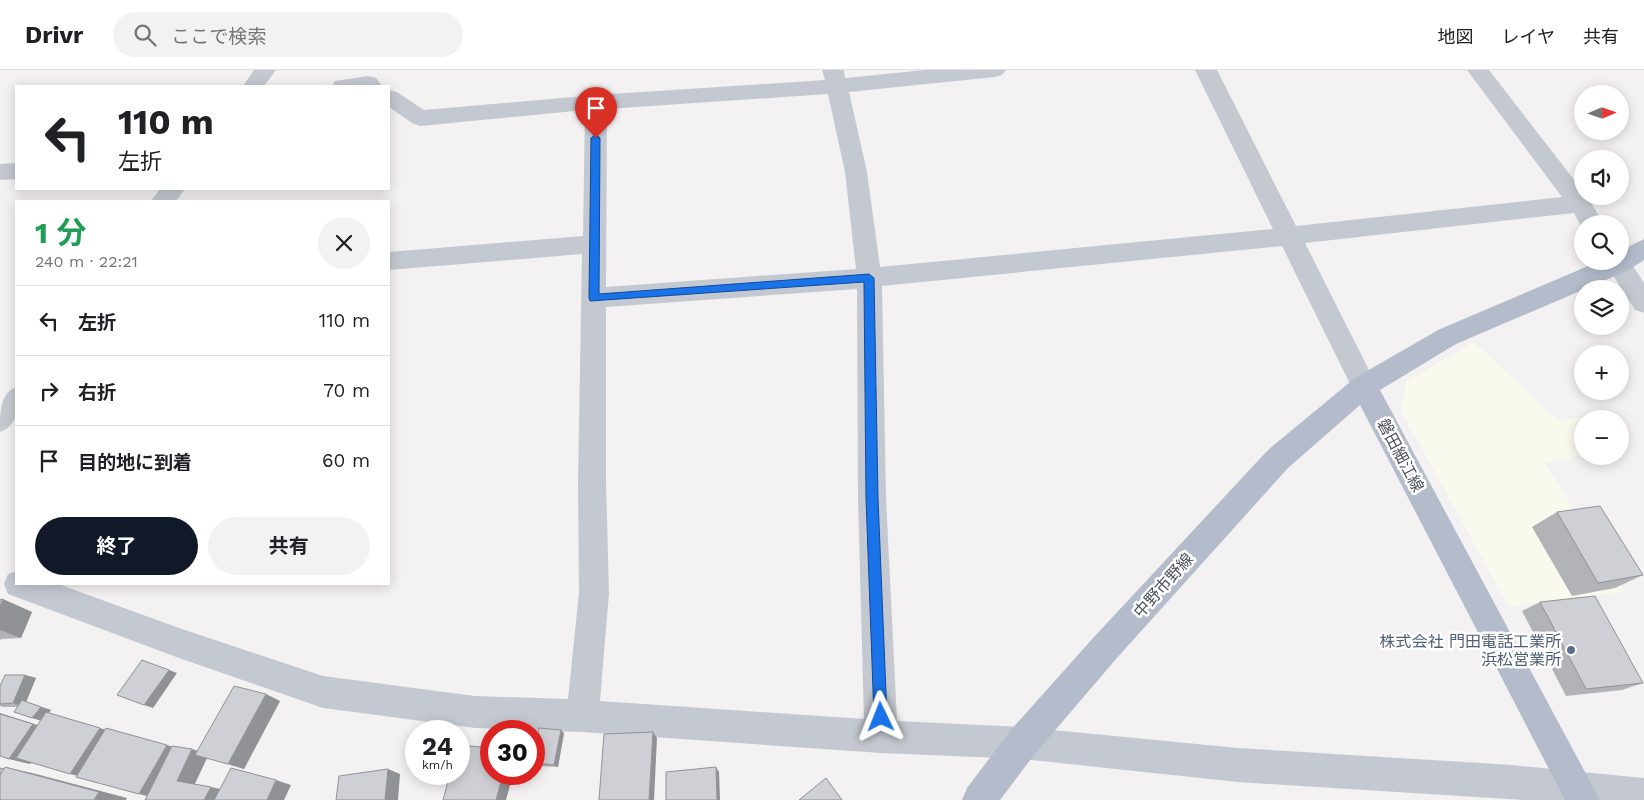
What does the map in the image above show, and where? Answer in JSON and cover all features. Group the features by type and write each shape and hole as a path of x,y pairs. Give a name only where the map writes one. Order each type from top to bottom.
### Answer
{"main road":[{"path":"1629,256 1644,248"},
{"path":"1364,386 1447,337 1601,270"},
{"name":"中野市野線","path":"979,800 1022,744 1105,648 1278,459 1364,386"},
{"name":"磐田細江線","path":"1364,386 1580,794"}],"street":[{"path":"255,85 266,70"},
{"path":"390,98 420,118 834,78 995,70"},
{"path":"1206,70 1364,386"},
{"path":"1478,70 1586,214"},
{"path":"834,78 856,172 869,278 872,498 882,736"},
{"path":"351,85 368,83 371,85"},
{"path":"582,716 594,593 596,102"},
{"path":"0,172 15,171"},
{"path":"164,200 172,190"},
{"path":"594,298 869,278 1290,236 1586,214"},
{"path":"390,261 594,244"},
{"path":"1622,270 1644,303"},
{"path":"0,420 15,399"},
{"path":"0,576 15,582"},
{"path":"23,585 179,643 323,692 475,712 582,716 1022,744 1238,765 1580,794 1644,795"}],"shaded area":[{"path":"1474,342 1559,421 1574,418 1574,457 1545,463 1625,591 1509,607 1401,411 1406,382"}],"building":[{"path":"1600,506 1643,575 1598,583 1557,512"},
{"path":"1595,596 1643,683 1586,689 1540,602"},
{"path":"142,660 169,670 144,705 117,695"},
{"path":"5,675 25,675 13,703 0,704 0,686"},
{"path":"234,686 266,694 228,764 195,755"},
{"path":"22,700 41,707 32,718 14,712"},
{"path":"46,712 100,728 70,774 16,758"},
{"path":"0,714 33,724 9,759 0,756"},
{"path":"106,728 167,745 139,794 76,777"},
{"path":"545,729 561,730 554,765 545,764"},
{"path":"653,732 649,800 599,800 604,734"},
{"path":"172,746 192,749 177,781 211,787 204,800 145,800"},
{"path":"470,746 480,747 480,785 500,785 496,800 443,800 447,785 470,785"},
{"path":"5,767 99,792 94,800 0,800 0,775"},
{"path":"716,767 717,800 666,800 666,772"},
{"path":"231,768 276,780 267,800 214,800"},
{"path":"388,769 385,800 336,800 339,776"},
{"path":"826,778 842,800 799,800"}],"place":[{"name":"株式会社 門田電話工業所 浜松営業所","path":"1571,650"}],"route":[{"path":"596,138 594,298 869,278 872,498 881,717"}]}
